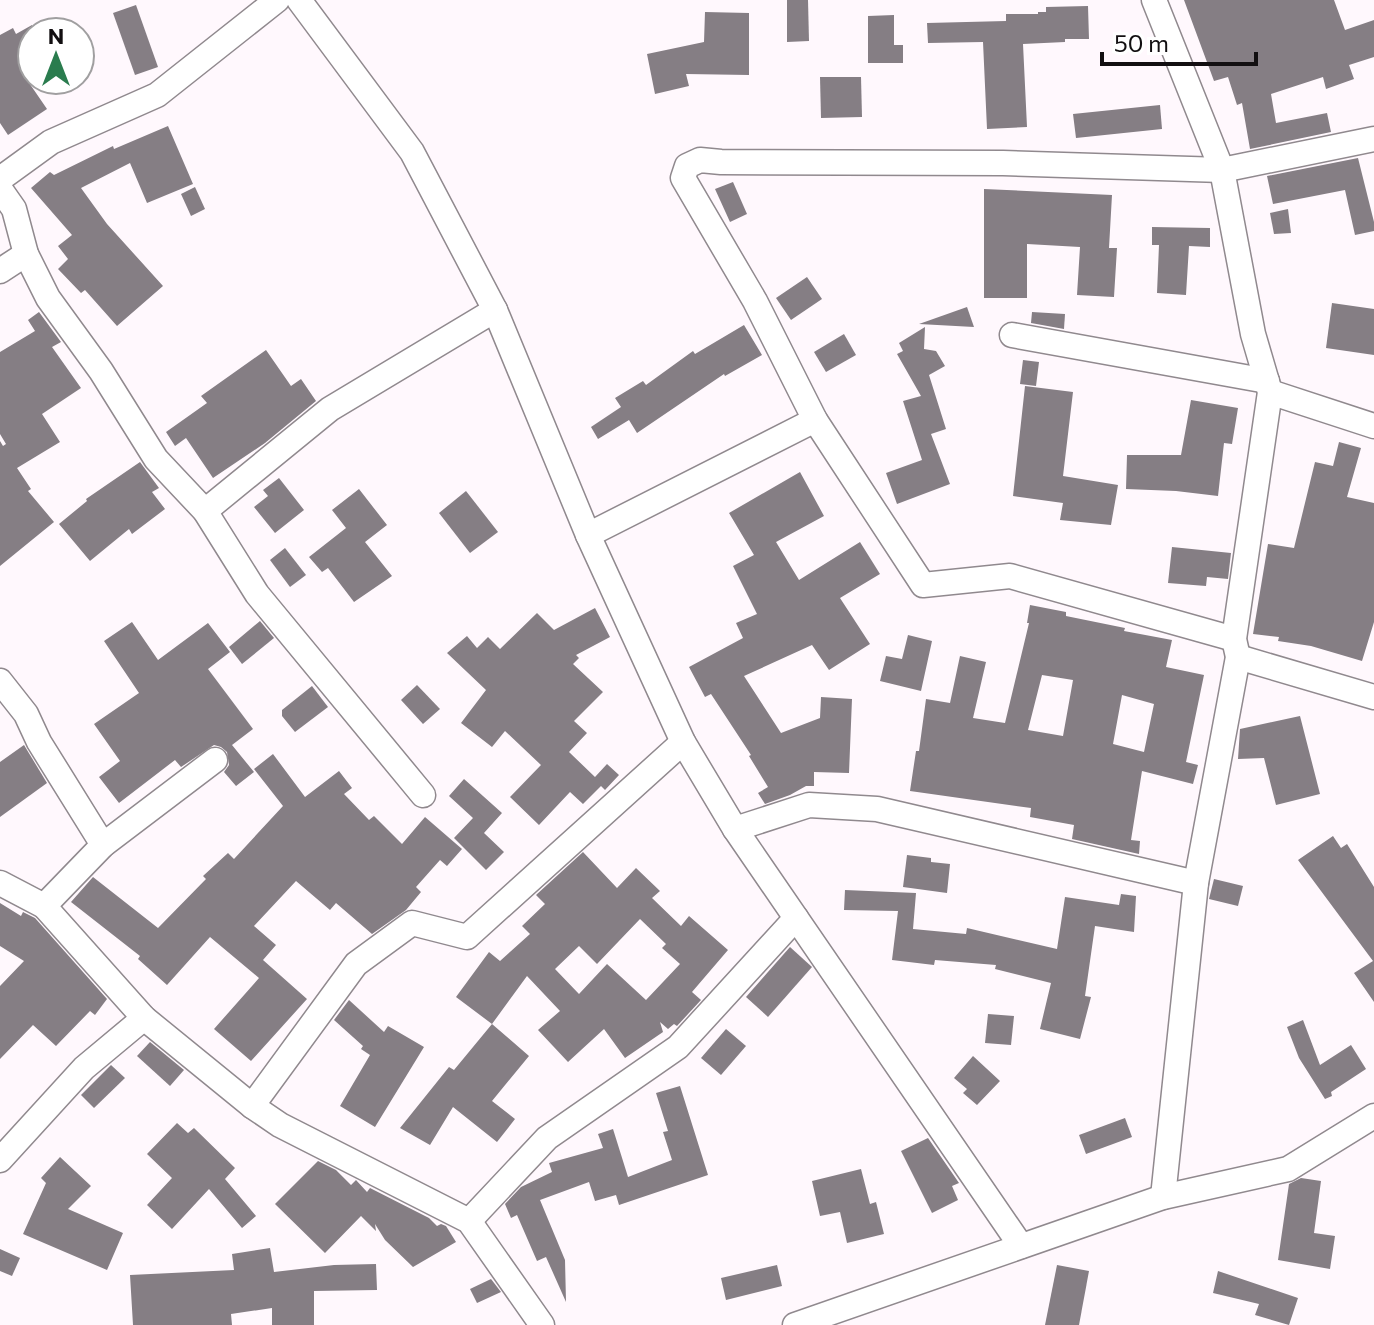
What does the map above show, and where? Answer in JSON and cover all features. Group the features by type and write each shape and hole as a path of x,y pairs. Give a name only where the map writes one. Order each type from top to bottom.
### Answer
{"street":[{"path":"0,179 51,142 157,95 277,0"},
{"path":"299,0 412,152 495,310 588,535 683,742 735,829 1021,1246"},
{"path":"1154,0 1222,170 1253,334 1268,387 1236,648 1196,883 1163,1197"},
{"path":"1374,139 1222,170 1003,163 700,160 687,166 683,178 755,301 815,420 923,585 1010,576 1236,648 1374,697"},
{"path":"0,189 14,209 26,254 48,298 101,371 156,459 205,511 257,594 423,795"},
{"path":"0,271 26,254"},
{"path":"205,511 330,409 495,310"},
{"path":"1012,335 1268,387 1374,426"},
{"path":"588,535 815,420"},
{"path":"0,681 26,714 39,742 103,845"},
{"path":"252,1106 356,964 412,923 467,937 683,742"},
{"path":"44,906 103,845 215,760"},
{"path":"735,829 809,805 877,809 1196,883"},
{"path":"0,883 44,906 144,1018 252,1106 280,1125 469,1221 542,1325"},
{"path":"469,1221 547,1138 678,1047 796,918"},
{"path":"0,1160 84,1068 144,1018"},
{"path":"795,1325 1163,1197 1288,1169 1374,1116"}],"building":[{"path":"787,0 808,0 809,41 787,42"},
{"path":"1184,0 1334,0 1345,30 1374,20 1374,57 1349,65 1354,79 1326,89 1323,77 1271,94 1276,123 1327,113 1331,132 1250,149 1242,103 1237,105 1228,77 1214,81"},
{"path":"136,5 158,67 135,75 113,13"},
{"path":"1088,6 1089,39 1023,44 1027,127 987,129 983,42 928,43 927,23 1006,21 1006,14 1038,14 1046,12 1046,7"},
{"path":"705,12 749,13 749,75 686,74 689,86 655,94 647,54 704,42"},
{"path":"894,15 894,45 903,45 903,63 868,63 868,16"},
{"path":"13,28 16,34 16,96 38,96 47,109 8,135 0,123 0,35"},
{"path":"820,77 861,77 862,117 821,118"},
{"path":"1160,105 1162,129 1076,138 1073,114"},
{"path":"168,126 193,184 147,203 130,163 81,188 107,224 163,286 117,326 85,290 81,293 58,269 68,259 58,246 72,235 31,188 50,172 54,175 113,146 114,149"},
{"path":"1358,158 1374,231 1355,235 1345,190 1273,204 1267,176"},
{"path":"733,182 747,214 730,222 715,189"},
{"path":"195,187 205,209 191,216 181,194"},
{"path":"984,189 1112,195 1109,248 1117,248 1114,297 1077,295 1080,247 1027,244 1027,298 984,298"},
{"path":"1288,209 1291,233 1274,234 1270,213"},
{"path":"1152,227 1210,228 1210,247 1189,246 1186,295 1157,293 1159,245 1152,245"},
{"path":"807,277 822,299 791,320 776,298"},
{"path":"1332,303 1374,309 1374,355 1326,348"},
{"path":"967,307 974,327 919,324"},
{"path":"39,312 61,342 52,347 81,388 42,414 60,442 17,468 31,489 28,491 54,522 0,566 0,441 3,446 6,444 0,434 0,352 35,331 28,320"},
{"path":"1032,312 1065,314 1064,329 1031,323"},
{"path":"744,325 762,355 724,374 637,433 629,420 598,439 591,427 621,407 615,398 643,381 646,385 693,351 695,354"},
{"path":"925,327 924,349 936,351 945,366 929,375 946,429 931,434 950,484 897,504 886,473 922,460 903,401 921,396 897,354 903,351 899,343"},
{"path":"844,334 856,355 826,372 814,352"},
{"path":"266,350 291,386 301,379 316,401 265,443 213,478 186,438 175,446 166,432 207,403 201,396"},
{"path":"1023,360 1039,362 1036,386 1020,384"},
{"path":"1025,386 1073,392 1063,476 1118,485 1111,525 1060,520 1063,503 1013,496"},
{"path":"1191,400 1238,408 1232,444 1224,443 1218,496 1126,489 1127,455 1181,455"},
{"path":"1339,442 1361,448 1347,497 1374,503 1374,622 1362,661 1311,646 1278,641 1279,637 1253,634 1268,544 1294,548 1315,462 1333,466"},
{"path":"140,462 159,488 152,492 165,509 132,534 129,529 90,561 59,524 86,499"},
{"path":"800,472 824,516 776,542 799,580 860,542 880,574 840,598 870,644 829,670 812,645 744,676 781,733 820,718 821,697 852,699 849,773 814,772 814,786 806,786 765,804 758,793 768,787 751,755 711,694 705,697 689,667 743,638 736,623 757,614 733,566 754,555 729,513"},
{"path":"279,478 304,510 275,533 254,507 268,496 263,490"},
{"path":"359,489 387,525 365,542 392,576 354,602 328,568 322,572 309,557 346,528 332,510"},
{"path":"466,491 498,532 470,553 439,513"},
{"path":"1172,547 1231,553 1228,579 1207,577 1206,586 1168,583"},
{"path":"285,548 306,575 290,587 270,560"},
{"path":"1030,605 1125,628 1124,631 1172,640 1166,667 1204,675 1186,762 1198,765 1193,784 1142,771 1131,840 1140,841 1139,854 1072,839 1074,825 1030,817 1031,808 910,791 926,699 950,703 960,656 986,662 973,718 1005,723","holes":["1042,675 1073,680 1063,736 1028,730","1122,695 1154,704 1144,752 1113,744"]},
{"path":"595,608 610,637 576,655 579,658 573,664 603,692 574,721 587,733 569,752 595,777 607,764 619,775 605,790 601,786 583,804 570,792 539,825 510,797 541,765 505,731 492,747 461,723 486,690 447,653 467,636 477,648 488,637 500,649 537,613 554,630"},
{"path":"260,621 274,638 242,664 229,647"},
{"path":"132,622 158,660 208,623 230,652 208,669 253,729 232,745 254,772 236,786 224,772 229,765 227,752 214,745 181,767 175,760 119,803 99,777 120,761 94,724 139,693 104,641"},
{"path":"908,635 932,641 921,691 880,681 886,656 902,659"},
{"path":"417,685 440,709 423,724 401,700"},
{"path":"312,686 328,707 295,732 282,716 282,710"},
{"path":"1300,716 1320,794 1276,805 1264,758 1238,759 1240,729"},
{"path":"24,745 47,783 0,817 0,762"},
{"path":"273,754 305,797 339,771 352,788 344,794 369,820 374,816 402,844 425,817 462,849 447,866 440,860 416,887 421,892 406,910 372,934 336,903 330,910 296,881 254,926 276,945 263,960 307,999 251,1061 214,1029 259,978 210,937 167,985 138,959 140,956 71,902 93,877 158,928 206,879 203,876 228,853 234,859 283,806 254,769"},
{"path":"464,779 502,813 484,833 504,852 486,870 454,838 473,818 449,796"},
{"path":"1333,836 1341,848 1347,844 1374,887 1374,1002 1354,973 1373,961 1298,860"},
{"path":"583,852 617,888 636,868 660,891 652,898 681,926 689,916 728,950 692,992 701,1000 677,1026 674,1024 668,1029 660,1022 663,1032 625,1058 604,1029 568,1062 538,1030 560,1011 527,976 492,1024 456,997 489,952 500,961 530,934 522,926 545,904 536,895","holes":["640,919 666,944 662,948 680,964 646,1000 607,964 579,994 555,969 579,946 597,964"]},
{"path":"907,855 950,864 947,893 903,887"},
{"path":"1214,879 1243,886 1238,906 1209,899"},
{"path":"845,890 916,893 913,929 966,934 967,928 1057,949 1065,897 1119,905 1121,894 1136,896 1134,932 1095,926 1085,996 1091,997 1080,1039 1040,1029 1051,983 995,969 996,965 935,960 934,965 892,960 898,911 844,910"},
{"path":"0,903 21,916 23,912 35,918 107,999 95,1015 90,1011 56,1046 33,1025 0,1059 0,986 24,961 0,946"},
{"path":"790,947 812,967 768,1017 746,997"},
{"path":"349,1000 384,1032 388,1026 424,1047 375,1127 340,1106 370,1055 334,1020"},
{"path":"988,1014 1014,1016 1011,1045 985,1043"},
{"path":"1303,1020 1320,1065 1351,1045 1366,1069 1325,1099 1299,1058 1287,1027"},
{"path":"492,1024 529,1056 492,1101 515,1119 497,1142 453,1107 430,1145 400,1128 449,1067 454,1070"},
{"path":"726,1029 746,1046 721,1075 701,1058"},
{"path":"150,1042 184,1070 170,1086 137,1056"},
{"path":"973,1056 1000,1081 977,1105 963,1093 967,1089 954,1078"},
{"path":"111,1065 125,1078 94,1108 81,1095"},
{"path":"680,1086 708,1175 619,1205 616,1195 595,1201 589,1182 540,1200 565,1260 566,1302 546,1257 537,1261 517,1215 511,1218 505,1204 521,1187 552,1172 549,1163 603,1148 598,1134 613,1129 628,1177 672,1160 663,1132 668,1131 656,1093"},
{"path":"1125,1118 1132,1137 1086,1154 1079,1135"},
{"path":"177,1123 188,1133 194,1128 235,1168 225,1179 256,1216 242,1228 209,1189 172,1229 147,1205 172,1178 147,1154"},
{"path":"928,1138 959,1183 952,1186 958,1200 932,1213 901,1151"},
{"path":"60,1157 91,1186 68,1209 123,1233 107,1270 23,1234 46,1183 41,1178"},
{"path":"318,1161 336,1170 351,1185 356,1180 367,1192 370,1188 429,1218 437,1226 446,1226 456,1242 413,1267 385,1240 375,1224 376,1231 361,1216 325,1253 275,1204"},
{"path":"861,1169 870,1204 876,1202 884,1234 847,1243 840,1212 820,1216 812,1181"},
{"path":"1301,1178 1321,1181 1314,1233 1335,1236 1330,1269 1278,1260 1289,1184"},
{"path":"270,1248 274,1272 376,1264 377,1290 314,1291 314,1325 272,1325 272,1308 231,1314 232,1325 133,1325 130,1275 234,1270 232,1254"},
{"path":"0,1249 20,1258 12,1276 0,1271"},
{"path":"777,1265 782,1286 726,1300 721,1278"},
{"path":"1057,1265 1089,1271 1079,1325 1045,1325"},
{"path":"1218,1271 1298,1298 1289,1325 1255,1315 1259,1304 1213,1293"},
{"path":"491,1279 501,1292 477,1303 470,1289"}]}
